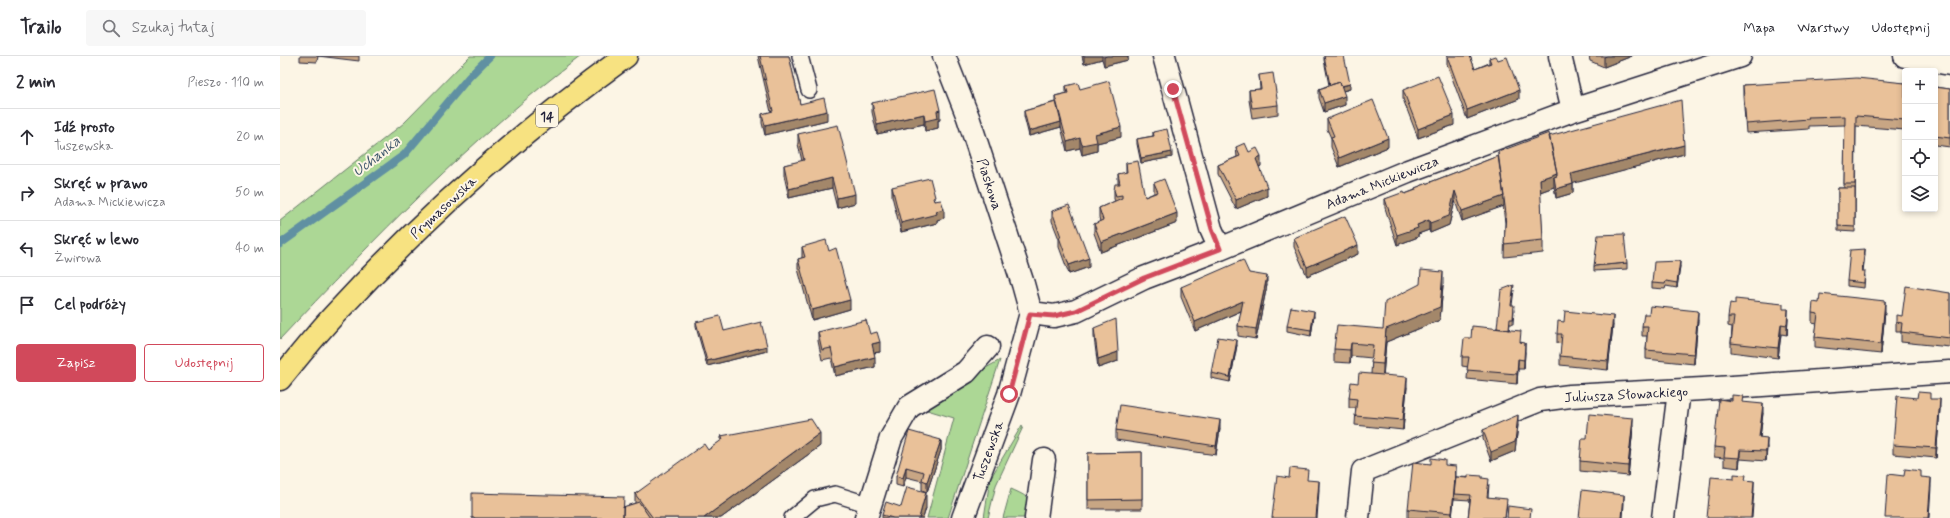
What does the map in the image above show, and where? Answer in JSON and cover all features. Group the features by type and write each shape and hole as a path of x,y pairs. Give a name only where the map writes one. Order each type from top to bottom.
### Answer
{"main road":[{"name":"Prymasowska","path":"280,379 336,313 416,231 548,115 626,56"}],"street":[{"name":"Piaskowa","path":"944,56 968,117 1023,284 1030,314"},
{"path":"1164,56 1212,229 1220,249"},
{"path":"1560,56 1573,110"},
{"name":"Adama Mickiewicza","path":"1030,314 1054,316 1076,311 1144,278 1220,249 1408,171 1573,110 1740,56"},
{"path":"1905,56 1950,64"},
{"name":"Tuszewska","path":"963,518 1009,394 1030,314"},
{"path":"868,511 891,438 909,407 966,372 988,347"},
{"name":"Juliusza Słowackiego","path":"1358,518 1363,471 1540,400 1570,396 1679,391 1950,372"},
{"path":"1663,518 1679,391"},
{"path":"1036,518 1044,460"}],"lane":[{"path":"800,56 809,90"},
{"path":"792,518 815,499 835,494 868,511"}],"green space":[{"path":"470,56 581,56 540,88 462,155 351,264 280,339 280,221 404,123"},
{"path":"1000,360 948,518 927,518 954,418 917,407"},
{"path":"1022,425 1023,427 996,485 988,518 984,518 990,479"},
{"path":"1011,489 1025,496 1030,502 1030,518 1003,518"}],"building":[{"path":"760,56 789,56 800,104 824,98 827,111 765,125 762,114 773,111"},
{"path":"1324,56 1344,56 1350,84 1341,86 1340,82 1330,85"},
{"path":"1447,56 1470,56 1475,69 1491,63 1489,58 1496,56 1498,60 1507,57 1519,90 1467,110"},
{"path":"1273,73 1278,105 1252,108 1249,90 1261,89 1259,75"},
{"path":"1438,76 1454,115 1418,129 1403,90"},
{"path":"1857,78 1902,83 1902,120 1856,116 1855,184 1844,184 1845,116 1808,117 1809,119 1746,124 1743,85"},
{"path":"1109,81 1121,127 1095,134 1097,142 1082,145 1080,138 1067,142 1055,96 1068,93 1066,86 1078,83 1080,89"},
{"path":"1340,82 1345,96 1324,103 1319,89"},
{"path":"1938,87 1950,89 1950,138 1938,136"},
{"path":"935,89 940,110 937,111 938,118 925,121 924,114 877,125 872,103"},
{"path":"1373,100 1388,138 1339,158 1331,137 1334,136 1327,119"},
{"path":"1681,100 1684,145 1571,174 1573,184 1556,189 1554,177 1557,176 1557,173 1549,136"},
{"path":"1056,102 1061,122 1029,131 1024,111"},
{"path":"838,125 855,194 837,198 832,178 789,189 784,165 804,160 798,134"},
{"path":"1167,129 1172,152 1141,158 1137,139 1154,136 1153,132"},
{"path":"1549,133 1557,173 1540,179 1543,240 1504,244 1506,214 1498,152"},
{"path":"1245,143 1249,152 1257,148 1261,156 1256,159 1267,187 1236,200 1218,165 1240,156 1236,147"},
{"path":"1498,156 1504,196 1462,211 1455,191 1449,216 1430,223 1429,220 1417,225 1418,228 1397,235 1385,199 1404,192 1405,194 1416,190 1415,188"},
{"path":"1138,161 1145,197 1158,192 1154,183 1164,179 1177,213 1101,242 1094,224 1103,220 1099,208 1122,198 1122,195 1116,196 1114,190 1115,184 1120,184 1118,174 1127,172 1126,163"},
{"path":"930,178 935,197 933,198 934,201 941,200 944,209 936,211 937,214 901,223 892,187"},
{"path":"1838,188 1855,188 1855,227 1838,226"},
{"path":"1069,205 1089,258 1069,265 1052,211"},
{"path":"1345,216 1358,245 1307,267 1294,238"},
{"path":"1624,234 1627,263 1594,266 1598,235"},
{"path":"826,240 829,251 836,248 850,300 812,310 798,259 805,257 802,247"},
{"path":"1865,249 1862,271 1865,271 1864,283 1847,281 1850,250"},
{"path":"1243,260 1249,273 1267,276 1256,329 1238,326 1243,301 1195,322 1181,287"},
{"path":"1680,261 1677,283 1666,281 1665,284 1652,283 1654,262"},
{"path":"1421,270 1443,272 1440,307 1386,329 1383,364 1371,363 1373,345 1351,343 1350,350 1334,349 1337,325 1383,329 1385,302 1420,284"},
{"path":"1514,285 1511,305 1514,305 1513,319 1510,319 1509,330 1497,328 1501,290"},
{"path":"1906,286 1950,293 1950,338 1901,332 1902,323 1896,322 1896,315 1902,316"},
{"path":"1820,294 1885,301 1881,344 1815,337 1818,314 1812,313 1813,302 1819,303"},
{"path":"1735,299 1783,304 1783,309 1788,309 1787,325 1781,324 1778,348 1731,343 1734,317 1728,317 1730,303 1735,304"},
{"path":"1650,306 1698,311 1694,354 1646,350 1648,326 1642,326 1644,314 1649,314"},
{"path":"1291,307 1314,311 1311,330 1287,326"},
{"path":"1565,311 1613,316 1608,361 1560,356 1562,334 1557,334 1558,321 1564,322"},
{"path":"720,316 724,331 761,322 767,346 707,361 696,322"},
{"path":"1116,319 1118,352 1098,359 1094,328"},
{"path":"866,320 870,334 877,332 880,342 872,344 875,357 835,367 831,348 822,350 818,332"},
{"path":"1472,326 1521,331 1520,342 1525,343 1524,360 1518,359 1517,374 1467,370 1469,357 1462,357 1464,338 1471,338"},
{"path":"1218,337 1237,340 1230,377 1211,373"},
{"path":"1359,373 1407,377 1403,420 1355,416 1357,399 1349,398 1351,382 1358,383"},
{"path":"1918,392 1930,393 1930,399 1940,399 1936,448 1893,445 1897,396 1917,398"},
{"path":"1732,395 1743,396 1742,402 1763,404 1759,437 1767,438 1766,451 1740,450 1739,458 1724,457 1725,448 1714,447 1719,399 1732,401"},
{"path":"1120,405 1220,420 1216,446 1116,430"},
{"path":"1589,414 1633,418 1628,466 1580,461 1582,438 1587,438"},
{"path":"1518,415 1515,442 1491,452 1483,430"},
{"path":"811,419 820,433 704,518 653,518 635,494 704,444 708,450 723,439 721,436"},
{"path":"909,431 941,440 927,482 922,480 924,472 906,467 903,478 896,476"},
{"path":"1142,452 1142,499 1088,500 1088,453"},
{"path":"1431,458 1445,460 1445,465 1456,466 1452,513 1408,509 1413,462 1431,464"},
{"path":"1290,468 1308,470 1307,480 1319,481 1316,518 1272,518 1277,476 1289,478"},
{"path":"1905,469 1921,471 1921,477 1931,478 1928,518 1885,518 1888,474 1904,476"},
{"path":"1734,474 1746,475 1745,480 1754,481 1751,518 1707,518 1711,477 1734,479"},
{"path":"1468,475 1482,476 1482,478 1489,479 1487,497 1507,499 1505,518 1468,518 1471,495 1454,494 1456,477 1468,478"},
{"path":"907,487 926,492 919,518 893,518 882,515 886,502 901,507"},
{"path":"1582,490 1624,495 1622,518 1579,518"},
{"path":"472,493 624,497 623,518 472,518"},
{"path":"639,502 650,518 623,518 623,507"},
{"path":"1508,506 1531,509 1530,518 1507,518"}],"waterway":[{"name":"Uchanka","path":"280,244 404,155 469,77 490,56"}],"route":[{"path":"1009,394 1030,314 1054,316 1076,311 1144,278 1220,249 1212,229 1173,89"}]}
